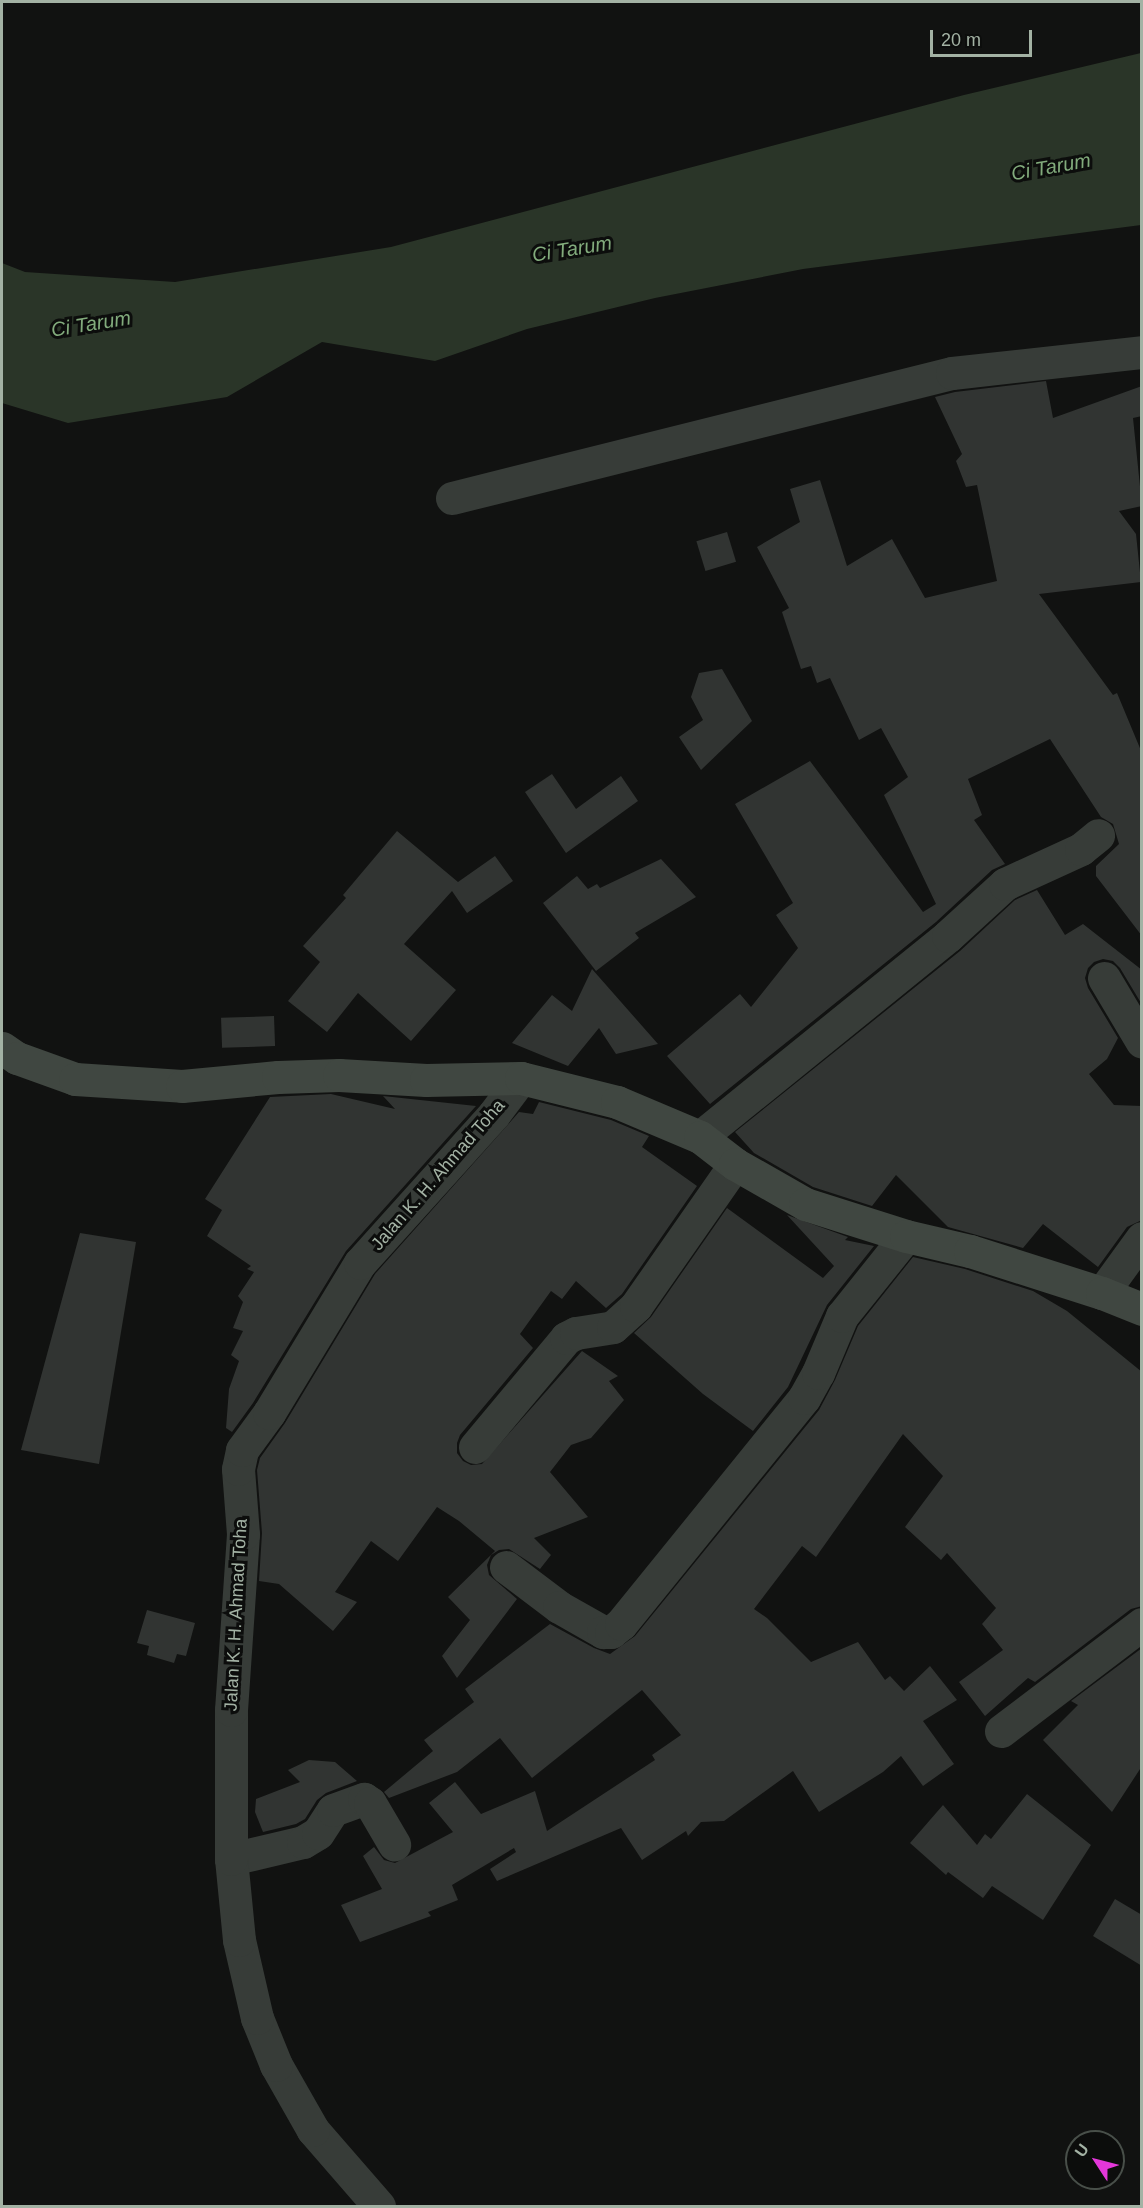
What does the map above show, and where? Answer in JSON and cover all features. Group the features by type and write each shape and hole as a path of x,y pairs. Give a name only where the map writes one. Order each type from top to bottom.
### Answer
{"street":[{"path":"452,498 952,373 1142,352"},
{"path":"700,1137 948,936 1005,884 1081,849 1098,835"},
{"path":"1104,978 1142,1042"},
{"path":"2,1048 17,1058 75,1080 182,1086 278,1077 339,1075 426,1080 521,1078 617,1101 700,1137 735,1164 805,1204 906,1236 970,1251 1102,1293 1142,1309"},
{"name":"Jalan K. H. Ahmad Toha","path":"379,2206 313,2130 276,2065 257,2018 238,1940 231,1859 231,1710 243,1534 238,1469 242,1450 269,1413 360,1263 494,1114 521,1078"},
{"path":"475,1447 566,1338 576,1333 613,1327 636,1306 735,1164"},
{"path":"506,1567 559,1607 603,1632 610,1632 621,1624 804,1398 842,1316 906,1236"},
{"path":"1102,1293 1142,1238"},
{"path":"1001,1731 1142,1624"},
{"path":"231,1859 303,1842 318,1833 333,1810 364,1799 370,1803 394,1844"}],"water":[{"name":"Ci Tarum","path":"1141,53 1141,225 803,269 655,298 527,329 435,361 322,342 227,397 68,423 2,403 2,263 25,272 175,282 391,247 964,95"}],"building":[{"path":"1046,381 1053,418 1142,386 1142,416 1133,418 1142,506 1119,511 1136,534 1141,582 1039,594 1113,695 1117,693 1142,753 1142,936 1096,876 1096,866 1119,844 1113,824 1101,817 1050,739 968,779 982,815 974,820 1005,864 992,870 936,922 710,1104 667,1056 740,994 751,1007 798,948 776,915 793,903 735,804 810,761 923,912 936,904 884,795 908,777 881,728 859,740 830,678 817,683 811,666 801,669 782,612 789,608 757,547 800,522 790,489 820,480 847,566 892,539 925,598 997,581 977,485 966,487 956,461 962,454 935,397 955,392"},
{"path":"727,532 736,562 705,571 696,541"},
{"path":"722,669 752,721 701,770 679,737 703,720 691,697 699,673"},
{"path":"552,774 576,809 621,776 638,801 566,853 525,792"},
{"path":"397,831 458,882 495,856 513,881 467,913 452,891 404,944 456,990 411,1041 358,993 327,1032 288,1001 320,962 303,946 346,898 343,895"},
{"path":"661,859 696,897 635,933 639,938 596,971 543,903 577,876 588,889 597,884 600,888"},
{"path":"1037,890 1065,935 1083,924 1142,970 1141,1003 1120,968 1113,961 1103,959 1094,962 1088,968 1085,978 1088,988 1118,1038 1107,1059 1089,1074 1114,1105 1142,1106 1142,1220 1127,1227 1098,1267 1043,1224 1023,1248 948,1227 896,1175 872,1206 813,1187 754,1153 735,1132 960,951 1015,900"},
{"path":"592,969 658,1044 616,1054 599,1028 568,1066 512,1043 552,995 572,1011"},
{"path":"274,1016 275,1046 222,1048 221,1018"},
{"path":"331,1094 395,1109 383,1096 476,1106 346,1251 253,1403 232,1432 226,1428 229,1389 239,1361 231,1355 243,1331 233,1328 243,1302 238,1296 254,1272 247,1269 251,1266 207,1236 222,1210 205,1199 270,1097"},
{"path":"539,1102 611,1120 649,1136 642,1147 697,1186 622,1294 606,1308 576,1281 562,1299 551,1291 520,1334 533,1348 460,1435 457,1453 463,1461 471,1465 482,1464 582,1351 618,1376 609,1381 624,1400 591,1438 571,1445 550,1472 588,1517 534,1538 551,1555 540,1569 509,1549 499,1550 491,1555 487,1565 489,1575 517,1599 457,1678 442,1656 470,1620 448,1597 495,1551 459,1521 437,1507 398,1561 371,1541 335,1592 357,1602 333,1631 279,1584 259,1581 262,1533 257,1470 260,1458 285,1423 375,1274 519,1112 533,1114"},
{"path":"727,1208 823,1278 834,1266 787,1215 848,1237 845,1240 874,1246 827,1305 788,1387 753,1431 703,1394 634,1333 651,1317"},
{"path":"80,1233 136,1242 99,1464 21,1450"},
{"path":"913,1257 965,1269 1033,1291 1067,1311 1142,1372 1142,1606 1131,1609 1035,1682 1028,1678 985,1716 959,1682 1003,1650 982,1624 996,1608 947,1553 941,1560 905,1527 943,1476 903,1434 816,1557 802,1546 754,1609 767,1618 811,1662 858,1642 885,1680 890,1676 904,1691 930,1666 957,1700 923,1721 954,1764 923,1786 901,1756 883,1772 819,1812 793,1771 724,1821 701,1822 688,1836 686,1831 642,1860 621,1828 497,1881 490,1869 516,1852 514,1848 452,1885 458,1900 428,1912 431,1916 360,1942 341,1905 382,1889 363,1856 374,1847 384,1860 395,1863 453,1832 429,1803 455,1782 481,1814 535,1791 547,1831 655,1760 652,1755 681,1735 642,1690 532,1778 500,1738 457,1772 389,1798 384,1792 433,1751 424,1740 474,1702 465,1689 550,1624 610,1654 635,1636 819,1410 835,1380 858,1326"},
{"path":"147,1610 195,1623 186,1656 177,1654 174,1663 147,1655 149,1646 137,1643"},
{"path":"1142,1648 1142,1766 1112,1812 1043,1740 1078,1705 1071,1701"},
{"path":"309,1760 335,1762 357,1781 326,1793 317,1800 305,1819 296,1824 263,1832 255,1812 256,1799 300,1782 288,1770"},
{"path":"1027,1794 1091,1845 1043,1920 992,1886 983,1898 948,1872 946,1875 910,1843 943,1805 977,1845 985,1834 991,1839"},
{"path":"1115,1899 1142,1915 1142,1966 1093,1936"}]}
